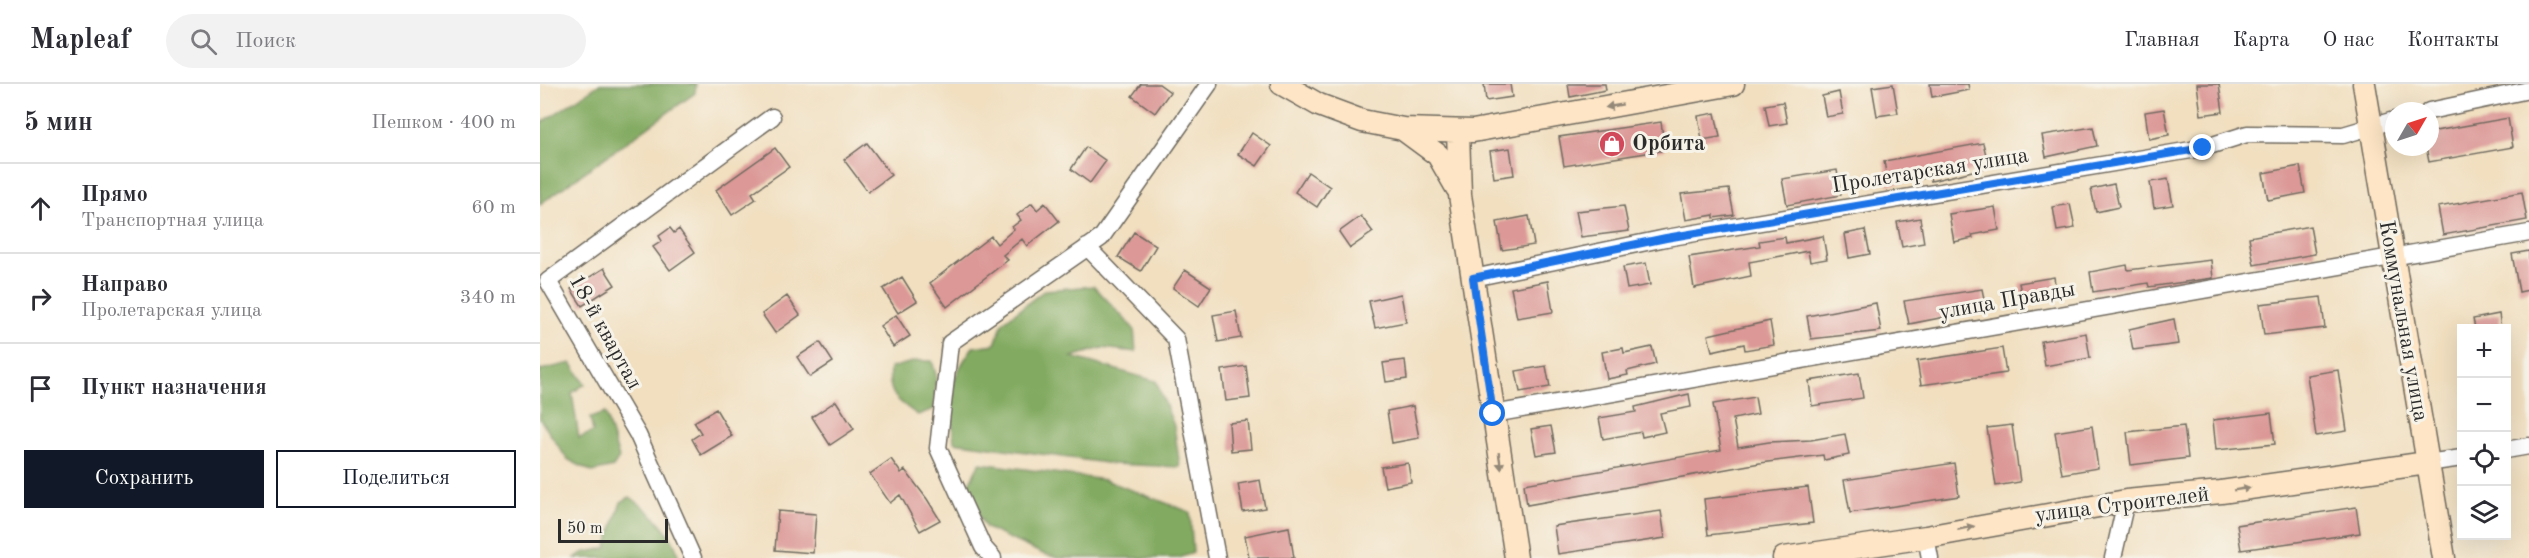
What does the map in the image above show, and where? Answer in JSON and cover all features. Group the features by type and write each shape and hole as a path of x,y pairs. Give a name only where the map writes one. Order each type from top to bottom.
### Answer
{"street":[{"path":"993,558 983,547 938,448 950,343 1101,238 1209,84"},
{"path":"1282,84 1344,115 1403,129 1458,131 1473,131 1733,84"},
{"name":"Коммунальная улица","path":"2364,84 2427,464 2445,558"},
{"path":"2439,109 2529,90"},
{"name":"18-й квартал","path":"693,558 638,435 548,281 772,117"},
{"name":"Пролетарская улица","path":"1473,278 1666,238 2203,148 2247,134 2343,135 2385,122"},
{"path":"1403,129 1438,155 1450,173 1460,195"},
{"path":"1458,131 1460,195 1516,558"},
{"name":"улица Правды","path":"1493,414 2529,232"},
{"path":"1088,247 1176,339 1217,558"},
{"path":"2511,449 2529,446"},
{"name":"улица Строителей","path":"1793,557 1928,547 2126,501 2221,492 2457,459"},
{"path":"2113,558 2126,501"}],"green space":[{"path":"600,84 696,84 695,93 540,204 540,124"},
{"path":"1094,286 1134,329 1136,352 1102,348 1072,357 1156,381 1174,426 1180,467 1113,464 954,442 951,402 954,382 973,347 995,344 1003,322 1045,290"},
{"path":"916,361 932,361 936,375 934,409 918,415 904,406 895,396 889,377 890,368"},
{"path":"571,363 585,384 572,393 579,438 593,432 590,418 605,413 619,458 613,467 592,472 567,459 540,419 540,370"},
{"path":"980,463 1105,480 1190,512 1193,553 1178,558 1059,558 1043,554 986,528 965,491"},
{"path":"630,497 646,509 667,531 679,558 575,558 582,553 606,548 621,502"}],"building":[{"path":"1141,84 1159,84 1170,92 1155,113 1132,96"},
{"path":"1484,84 1510,84 1512,97 1486,101"},
{"path":"1568,84 1605,84 1606,90 1570,97"},
{"path":"1893,84 1898,113 1877,116 1872,87"},
{"path":"1930,84 1968,84 1969,90 1932,97"},
{"path":"2197,84 2219,84 2223,112 2201,115"},
{"path":"1839,92 1843,114 1826,117 1822,96"},
{"path":"1783,102 1787,123 1769,126 1765,105"},
{"path":"2164,109 2169,135 2149,139 2145,112"},
{"path":"1715,113 1720,137 1702,140 1698,116"},
{"path":"2508,118 2513,147 2429,162 2428,156 2439,156 2439,130"},
{"name":"Орбита","path":"1661,122 1665,150 1564,166 1559,137"},
{"path":"2093,127 2097,146 2046,157 2042,135"},
{"path":"1252,133 1271,146 1257,166 1238,154"},
{"path":"867,143 891,175 868,192 844,160"},
{"path":"1983,143 1989,167 1931,181 1930,177 1888,185 1884,161"},
{"path":"1086,147 1106,161 1090,183 1071,169"},
{"path":"775,148 789,167 752,193 756,199 732,215 716,190"},
{"path":"1510,148 1514,175 1494,178 1490,151"},
{"path":"2300,166 2305,193 2268,200 2263,173"},
{"path":"1837,170 1841,195 1787,205 1782,179"},
{"path":"1308,172 1330,187 1317,207 1295,192"},
{"path":"2168,179 2173,205 2154,208 2150,182"},
{"path":"2114,184 2119,207 2096,212 2091,189"},
{"path":"1729,189 1734,215 1714,218 1714,215 1686,220 1681,194"},
{"path":"2522,192 2527,220 2443,235 2438,207"},
{"path":"1032,203 1037,210 1045,203 1059,221 1027,246 1022,239 1003,255 1008,260 947,307 930,283 991,236 997,244 1021,220 1017,215"},
{"path":"2070,204 2075,228 2057,231 2053,207"},
{"path":"1624,206 1629,231 1581,237 1576,211"},
{"path":"1995,207 1999,230 1972,235 1973,238 1954,242 1949,214"},
{"path":"1361,216 1373,232 1350,248 1339,232"},
{"path":"1529,216 1534,245 1502,250 1497,222"},
{"path":"1920,218 1924,243 1902,247 1897,222"},
{"path":"2310,226 2315,254 2254,265 2249,237"},
{"path":"670,228 674,233 679,229 695,252 670,270 653,247 662,241 659,236"},
{"path":"1865,230 1870,254 1849,258 1845,234"},
{"path":"1134,232 1156,246 1141,271 1118,257"},
{"path":"1823,236 1827,259 1810,262 1808,251 1749,262 1751,276 1694,288 1689,257 1760,246 1759,241 1785,237 1786,243"},
{"path":"2529,251 2529,290 2519,292 2512,254"},
{"path":"2211,260 2213,278 2149,287 2148,283 2093,292 2090,272 2127,265 2128,270"},
{"path":"1646,263 1650,285 1627,289 1623,267"},
{"path":"604,268 615,285 582,306 571,289"},
{"path":"1185,270 1211,287 1199,306 1173,288"},
{"path":"902,277 917,301 898,313 883,289"},
{"path":"2054,277 2057,297 2023,302 2019,283"},
{"path":"1548,281 1553,312 1517,318 1511,288"},
{"path":"1982,289 1986,309 1909,324 1904,301"},
{"path":"1401,294 1406,322 1375,328 1369,301"},
{"path":"787,296 800,315 775,333 762,314"},
{"path":"2321,297 2325,328 2264,335 2260,304"},
{"path":"1876,303 1881,331 1811,339 1807,316"},
{"path":"1236,311 1241,338 1218,342 1213,315"},
{"path":"2499,314 2500,324 2474,324 2473,319"},
{"path":"896,315 910,336 893,347 880,326"},
{"path":"2174,319 2178,344 2133,350 2129,329"},
{"path":"1770,321 1774,345 1745,350 1744,344 1712,351 1708,335"},
{"path":"2086,333 2090,358 2045,366 2041,341"},
{"path":"820,342 833,362 810,377 797,357"},
{"path":"1652,347 1656,364 1627,371 1628,375 1607,379 1602,352 1623,348 1624,353"},
{"path":"2002,348 2006,373 1921,385 1917,361"},
{"path":"1405,360 1407,379 1386,382 1383,363"},
{"path":"1246,366 1250,398 1226,401 1222,370"},
{"path":"1546,366 1550,387 1520,392 1516,371"},
{"path":"2338,370 2347,431 2316,436 2307,375"},
{"path":"1859,373 1863,398 1812,406 1809,381"},
{"path":"1689,394 1691,407 1660,413 1665,432 1642,437 1641,432 1603,439 1599,418 1636,412 1635,407"},
{"path":"1755,397 1758,414 1733,419 1738,447 1769,442 1811,440 1845,434 1849,455 1824,460 1823,455 1760,463 1527,505 1524,484 1721,450 1713,404"},
{"path":"836,401 854,429 830,445 812,417"},
{"path":"1413,406 1419,438 1392,443 1387,411"},
{"path":"716,409 732,436 701,455 692,439 701,433 694,422"},
{"path":"2271,413 2275,444 2216,450 2213,420"},
{"path":"1248,421 1251,449 1231,451 1229,423"},
{"path":"2012,425 2020,482 1996,486 1987,428"},
{"path":"1551,426 1556,452 1536,455 1531,429"},
{"path":"2092,426 2098,468 2062,474 2055,432"},
{"path":"2184,426 2188,458 2131,465 2127,432"},
{"path":"891,459 901,473 905,470 940,520 920,531 900,495 890,503 870,474"},
{"path":"1408,463 1411,482 1385,487 1381,467"},
{"path":"1954,463 1959,496 1850,513 1844,480"},
{"path":"1260,480 1265,508 1243,512 1238,484"},
{"path":"1808,487 1813,523 1708,535 1704,499"},
{"path":"2356,507 2360,533 2241,550 2237,525"},
{"path":"778,511 816,514 813,553 775,550"},
{"path":"1661,511 1665,538 1558,554 1554,526"},
{"path":"1289,527 1294,558 1249,558 1245,536"}],"place":[{"name":"Орбита","path":"1612,144"}],"route":[{"path":"1493,414 1473,278 1666,238 2203,148"}]}
